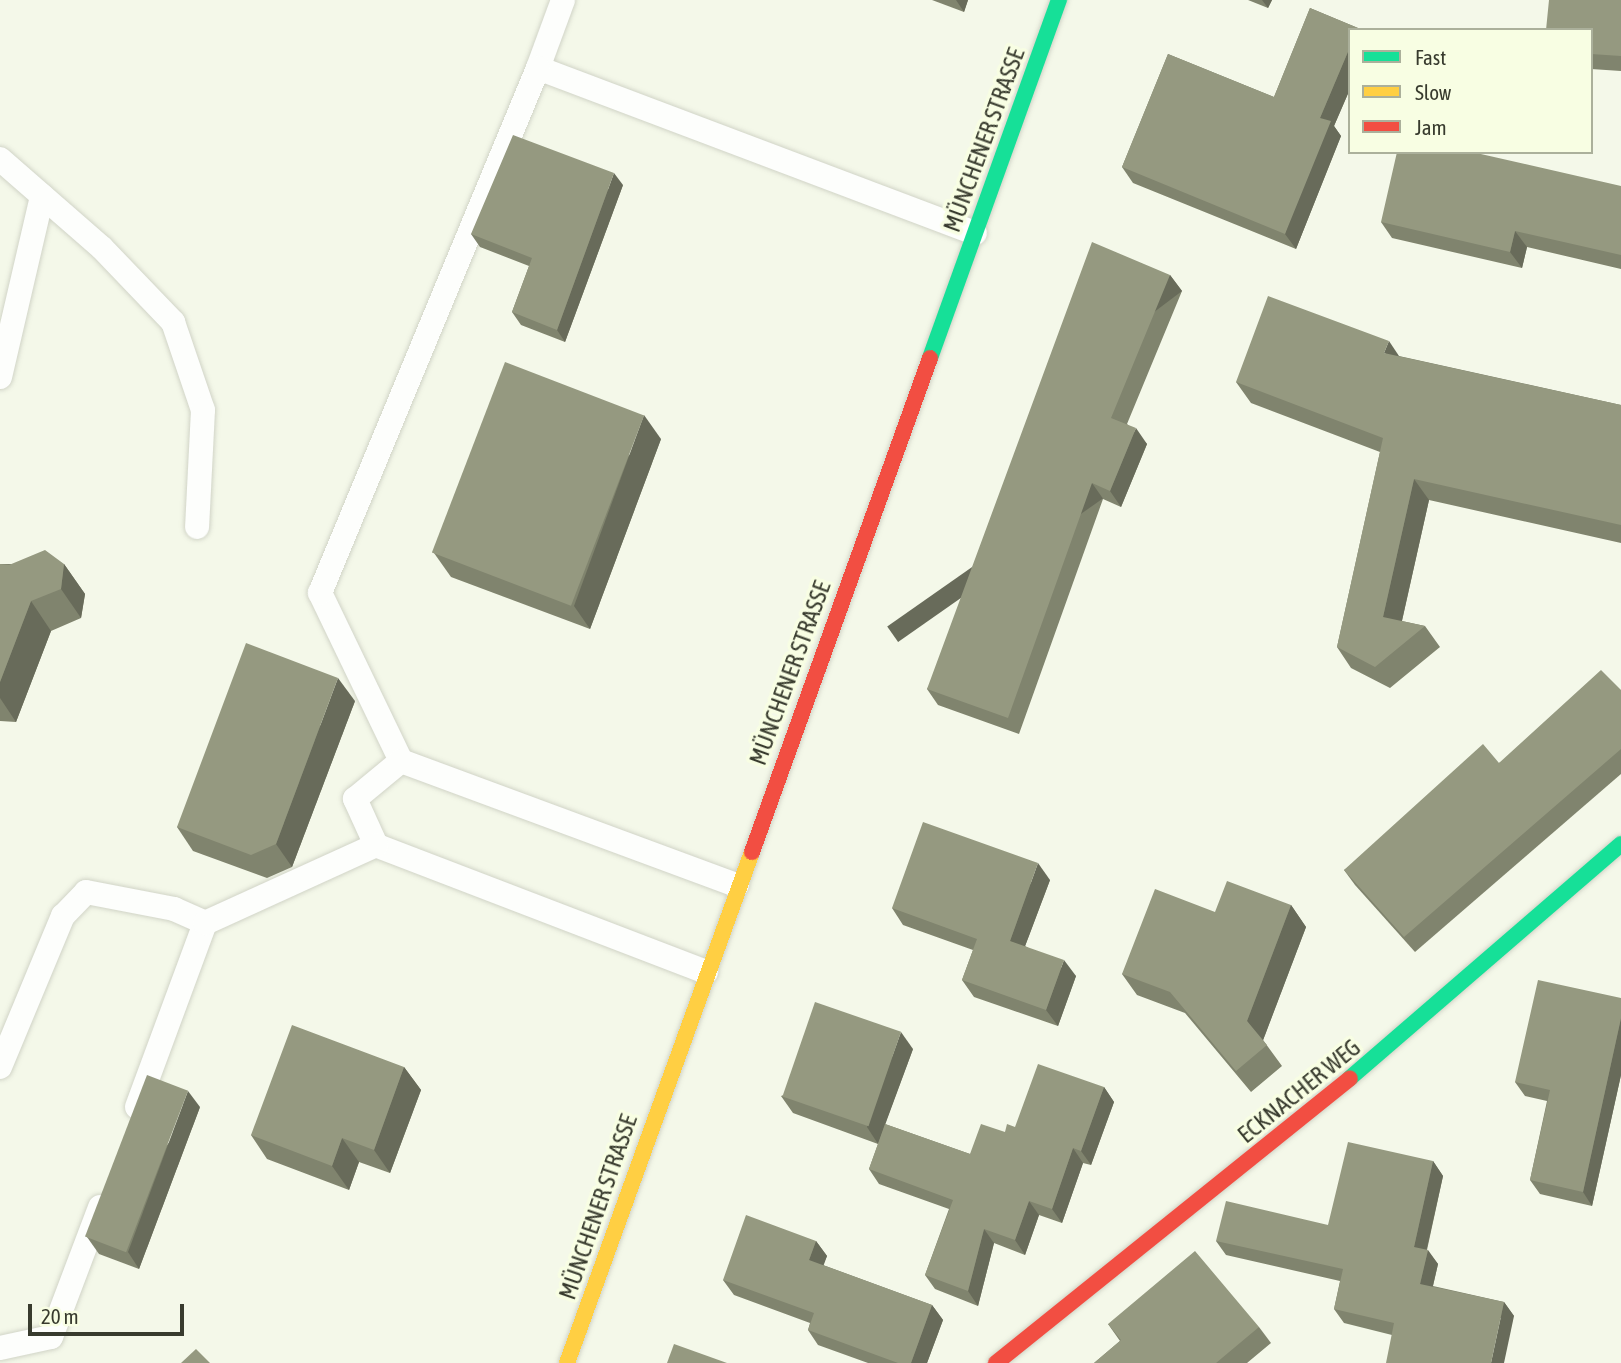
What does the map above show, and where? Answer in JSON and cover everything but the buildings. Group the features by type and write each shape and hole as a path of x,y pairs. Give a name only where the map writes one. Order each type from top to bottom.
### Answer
{"main road":[{"name":"MÜNCHENER STRASSE","path":"567,1363 1059,0"},
{"name":"ECKNACHER WEG","path":"996,1363 1413,1027 1621,844"}],"lane":[{"path":"563,0 538,68 320,593 401,761 737,886"},
{"path":"538,68 975,233"},
{"path":"0,159 173,322 203,410 197,527"},
{"path":"0,377 42,196"},
{"path":"401,761 355,799 376,845 706,972"},
{"path":"128,1130 205,923 376,845"},
{"path":"0,1067 63,916 86,892 174,909 205,923"},
{"path":"0,1348 51,1337 109,1182"}],"traffic: fast":[{"path":"930,358 1059,0"},
{"path":"1350,1078 1621,844"}],"traffic: slow":[{"path":"567,1363 752,852"}],"traffic: jam":[{"path":"752,852 930,358"},
{"path":"996,1363 1350,1078"}]}
